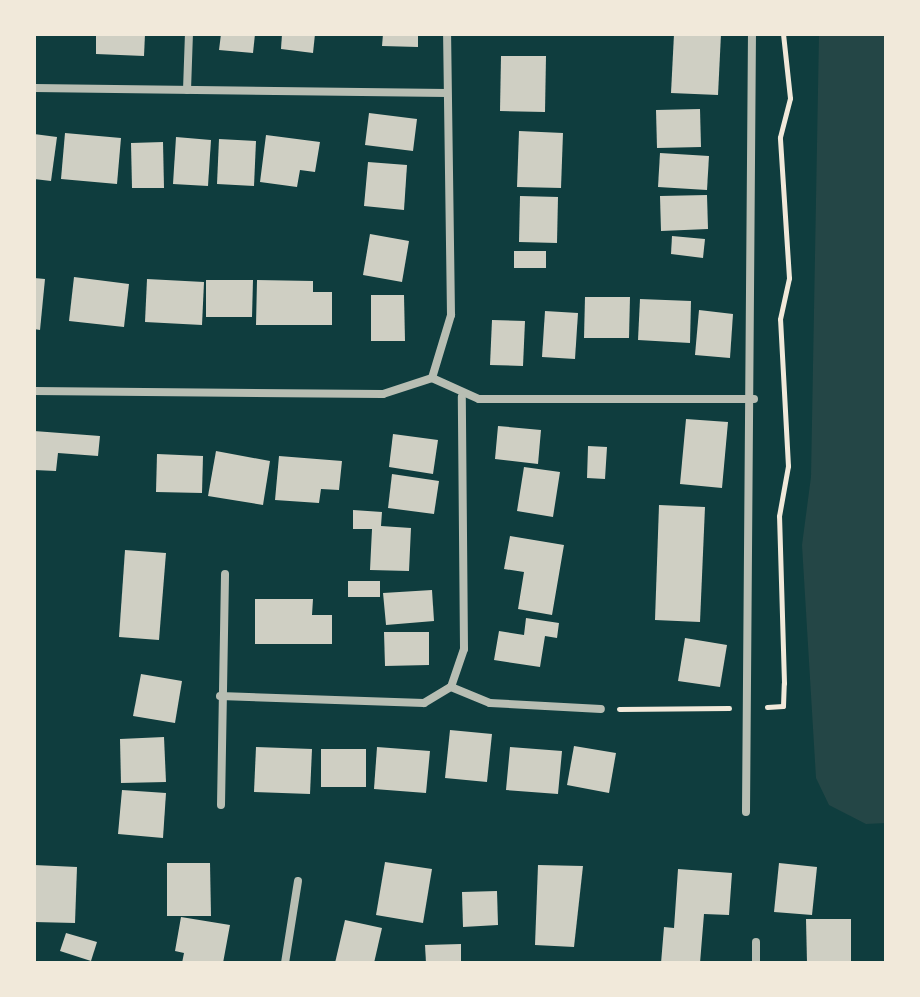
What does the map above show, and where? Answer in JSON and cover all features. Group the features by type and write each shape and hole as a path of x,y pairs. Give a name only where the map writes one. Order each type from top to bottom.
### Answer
{"street":[{"path":"187,90 189,34"},
{"path":"432,378 451,315 447,34"},
{"path":"746,812 754,399 752,34"},
{"path":"34,88 447,93"},
{"path":"34,391 383,394 432,378"},
{"path":"432,378 462,397 754,399"},
{"path":"220,696 424,703 451,687 464,649 462,397"},
{"path":"221,805 220,696 225,574"},
{"path":"451,687 490,703 601,709"},
{"path":"285,963 298,881"},
{"path":"756,942 756,963"}],"shaded area":[{"path":"819,34 886,34 886,823 866,824 829,805 816,778 802,545 811,477"}],"building":[{"path":"96,34 145,34 144,56 96,54"},
{"path":"221,34 255,34 253,53 219,50"},
{"path":"282,34 315,34 313,53 281,49"},
{"path":"383,34 418,34 418,47 382,46"},
{"path":"674,34 721,34 718,95 671,93"},
{"path":"501,56 546,56 545,112 500,111"},
{"path":"700,109 701,147 657,148 656,110"},
{"path":"369,113 417,119 413,151 365,145"},
{"path":"519,131 563,133 561,188 517,187"},
{"path":"65,133 121,138 117,184 61,179"},
{"path":"34,134 57,137 51,181 34,179"},
{"path":"266,135 320,142 315,172 300,170 297,187 260,182"},
{"path":"176,137 211,140 208,186 173,184"},
{"path":"219,139 256,141 254,186 217,184"},
{"path":"163,142 164,188 132,188 131,143"},
{"path":"660,153 709,156 707,190 658,187"},
{"path":"368,162 407,165 404,210 364,206"},
{"path":"707,195 708,229 661,231 660,196"},
{"path":"520,196 558,197 557,243 519,242"},
{"path":"370,234 409,241 402,282 363,275"},
{"path":"672,236 705,239 703,258 671,254"},
{"path":"514,251 546,251 546,268 514,268"},
{"path":"74,277 129,284 124,327 69,321"},
{"path":"34,278 45,279 40,330 34,329"},
{"path":"147,279 204,282 202,325 145,322"},
{"path":"206,280 253,280 252,317 206,317"},
{"path":"257,280 313,281 313,292 332,292 332,325 256,325"},
{"path":"371,295 404,295 405,341 371,341"},
{"path":"585,297 630,297 629,338 584,338"},
{"path":"640,299 691,301 690,343 638,340"},
{"path":"699,310 733,314 730,358 695,355"},
{"path":"545,311 578,313 575,359 542,357"},
{"path":"492,320 525,321 523,366 490,365"},
{"path":"686,419 728,422 722,488 680,484"},
{"path":"498,426 541,430 538,464 495,459"},
{"path":"34,431 100,436 98,456 58,453 56,471 34,470"},
{"path":"393,434 438,440 433,474 389,467"},
{"path":"588,446 607,447 605,479 587,478"},
{"path":"216,451 270,461 263,505 208,496"},
{"path":"157,454 203,456 202,493 156,492"},
{"path":"279,456 342,461 339,490 321,489 319,503 275,500"},
{"path":"524,467 560,472 553,517 517,511"},
{"path":"392,474 439,481 434,514 388,508"},
{"path":"659,505 705,507 700,622 655,620"},
{"path":"353,510 382,512 381,526 411,528 409,571 370,570 372,529 353,529"},
{"path":"510,536 564,545 552,615 518,609 524,572 504,569"},
{"path":"125,550 166,553 159,640 119,637"},
{"path":"348,581 380,581 380,597 348,597"},
{"path":"432,590 434,621 386,625 383,593"},
{"path":"255,599 313,599 312,615 332,615 332,644 255,644"},
{"path":"526,618 559,623 557,638 545,636 540,667 494,660 499,631 524,635"},
{"path":"384,632 429,632 429,665 385,666"},
{"path":"685,638 727,645 720,687 678,681"},
{"path":"141,674 182,681 175,723 133,716"},
{"path":"450,730 492,734 487,782 445,778"},
{"path":"164,737 166,782 121,783 120,739"},
{"path":"574,746 616,753 609,793 567,785"},
{"path":"256,747 312,749 310,794 254,792"},
{"path":"377,747 430,751 426,793 374,789"},
{"path":"510,747 562,751 558,794 506,790"},
{"path":"321,749 366,749 366,787 321,787"},
{"path":"122,790 166,793 163,838 118,834"},
{"path":"385,862 432,869 423,923 376,915"},
{"path":"167,863 210,863 211,916 167,916"},
{"path":"779,863 817,867 812,915 774,912"},
{"path":"34,865 77,867 75,923 34,922"},
{"path":"538,865 583,866 574,947 535,945"},
{"path":"678,869 732,873 729,915 704,914 700,963 661,963 664,927 674,928"},
{"path":"497,891 498,925 463,927 462,892"},
{"path":"181,917 230,925 223,963 182,963 184,953 175,951"},
{"path":"806,919 851,919 851,963 807,963"},
{"path":"345,920 382,928 374,963 335,963"},
{"path":"66,933 97,942 91,961 60,951"},
{"path":"461,944 461,963 426,963 425,945"}]}
